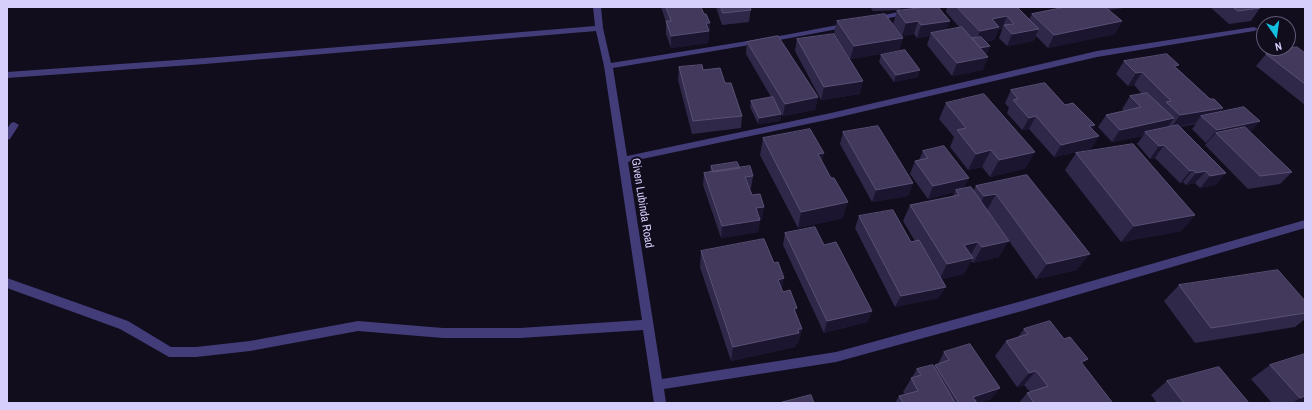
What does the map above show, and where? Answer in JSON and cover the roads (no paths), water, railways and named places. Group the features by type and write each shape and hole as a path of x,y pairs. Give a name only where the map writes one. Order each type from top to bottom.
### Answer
{"street":[{"name":"Given Lubinda Road","path":"597,7 608,66 660,403"},
{"path":"608,66 786,37 935,7"},
{"path":"7,75 212,61 600,28"},
{"path":"622,160 824,118 1096,54 1254,29"},
{"path":"7,137 14,124"},
{"path":"657,384 836,356 1014,308 1305,224"},
{"path":"7,283 124,325 169,352 196,352 250,346 358,326 443,333 520,333 647,324"}]}
